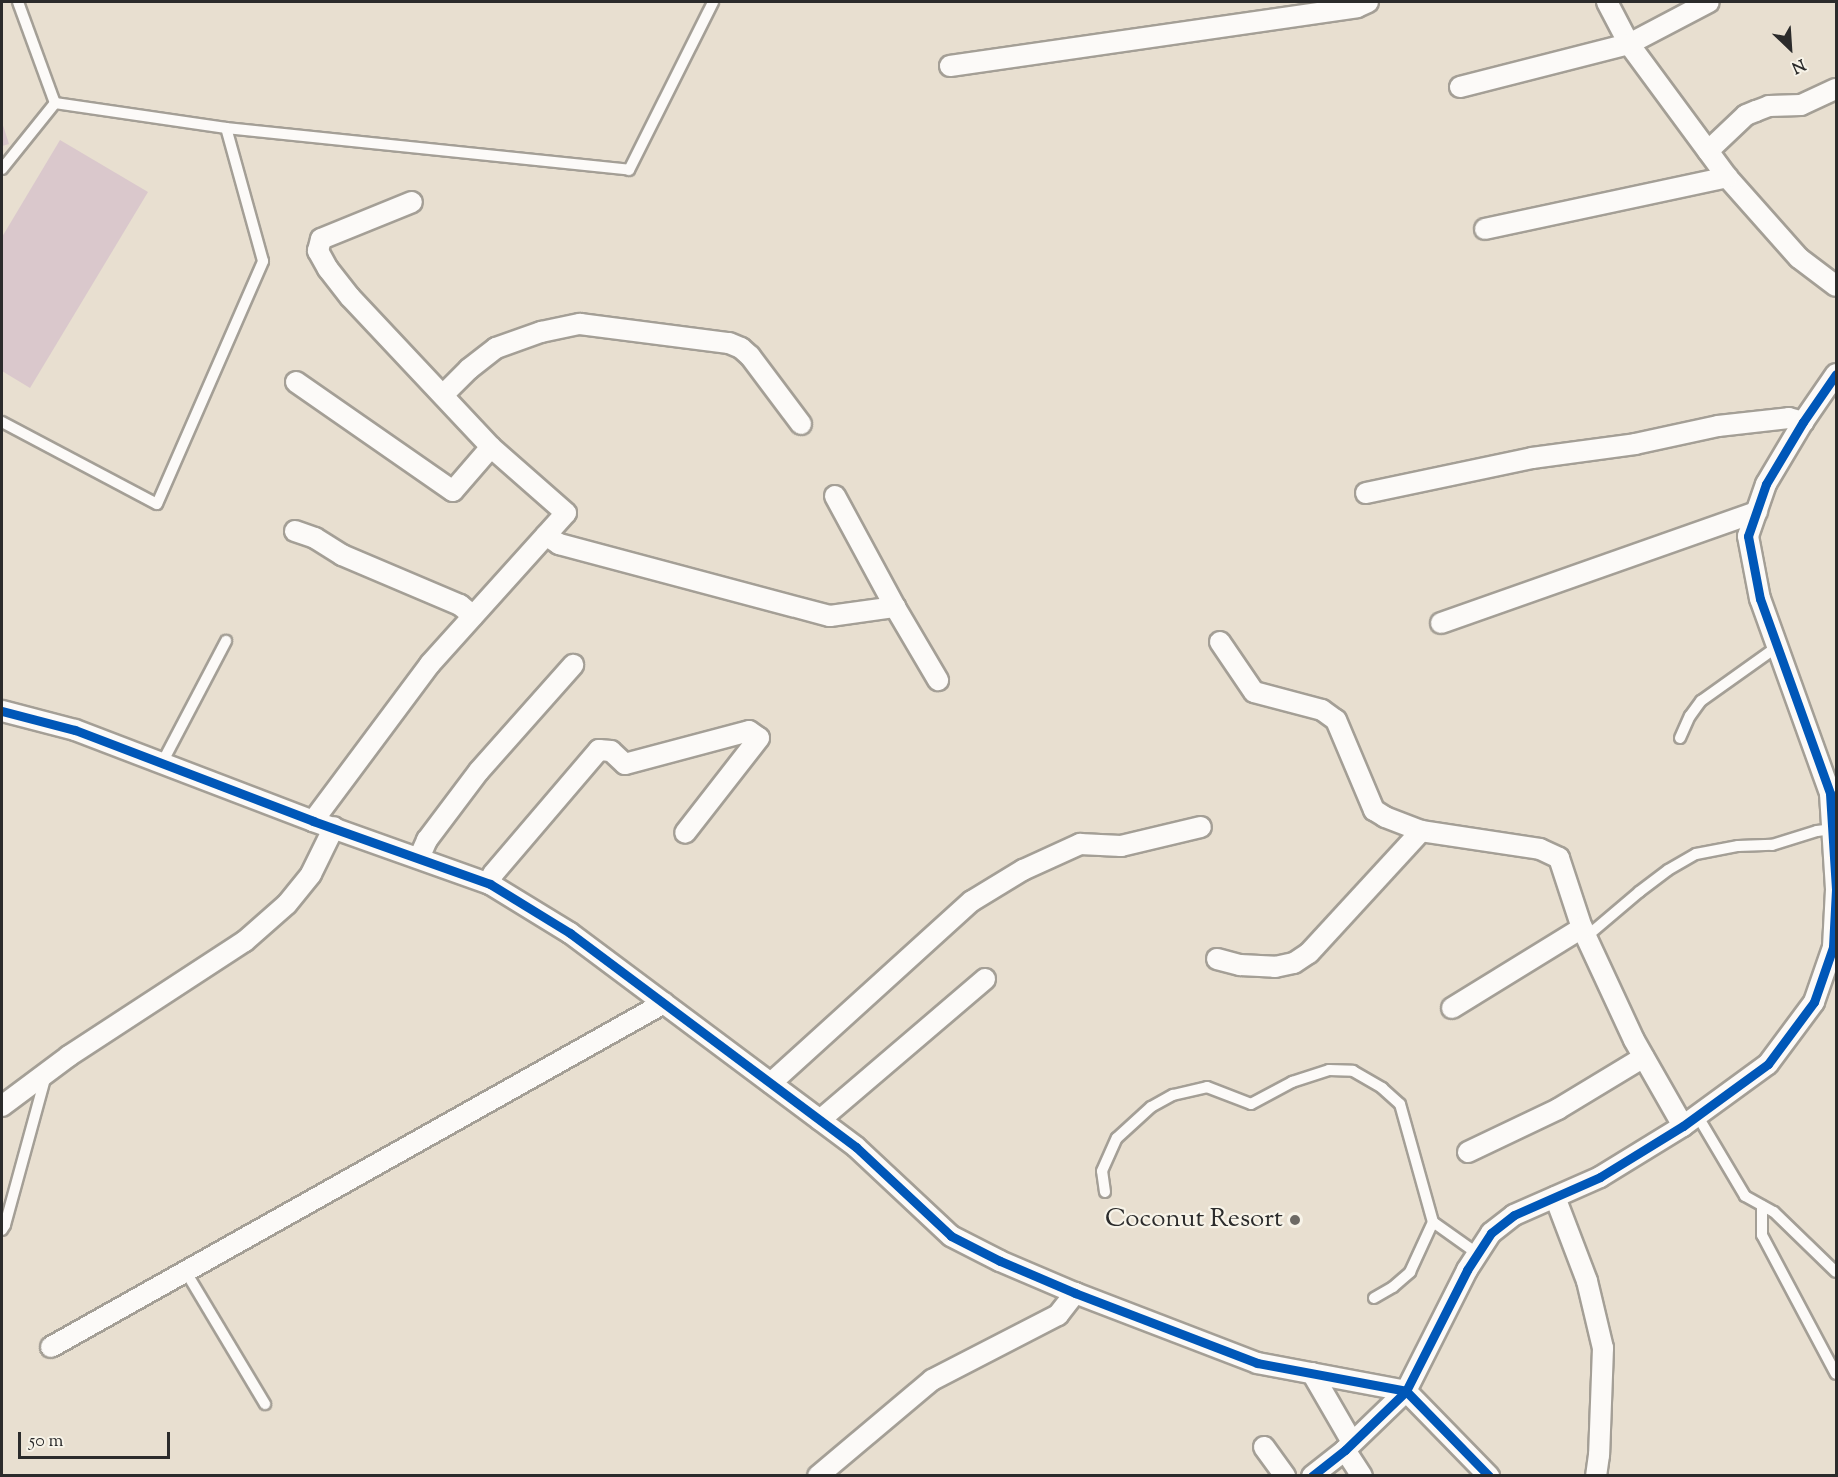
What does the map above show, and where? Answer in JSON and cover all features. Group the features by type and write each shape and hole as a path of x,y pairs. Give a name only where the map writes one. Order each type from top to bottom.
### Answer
{"street":[{"path":"950,66 1357,7 1368,2"},
{"path":"1607,2 1629,44 1727,177 1799,258 1836,286"},
{"path":"1460,87 1629,44 1709,2"},
{"path":"1708,151 1746,115 1768,106 1802,105 1836,89"},
{"path":"1485,229 1727,177"},
{"path":"313,821 429,664 566,513 491,447 350,297 328,269 318,251 321,239 412,202"},
{"path":"443,395 469,369 496,348 541,332 580,324 729,343 741,348 750,356 801,424"},
{"path":"1312,1476 1348,1446 1406,1391 1491,1233 1514,1215 1600,1177 1690,1121 1768,1064 1814,1002 1833,947 1836,889 1830,793 1760,598 1748,536 1766,484 1803,422 1836,374"},
{"path":"296,382 453,491 491,447"},
{"path":"1366,493 1532,458 1635,444 1718,426 1789,418 1803,422"},
{"path":"835,496 894,608 938,680"},
{"path":"1441,623 1757,512"},
{"path":"296,531 315,538 342,555 460,605 473,616"},
{"path":"546,535 559,544 830,616 894,608"},
{"path":"1220,642 1254,692 1322,710 1336,720 1374,810 1385,818 1421,831 1540,849 1559,858 1584,933 1644,1057 1690,1121"},
{"path":"419,858 427,840 480,771 573,665"},
{"path":"2,711 75,730 313,821 334,826 490,884 570,933 856,1147 951,1236 1000,1261 1075,1293 1257,1363 1406,1391 1489,1476"},
{"path":"490,884 493,874 599,750 611,751 625,764 749,731 759,738 685,833"},
{"path":"2,1106 47,1072 245,941 286,904 311,874 334,826"},
{"path":"771,1083 972,901 1023,870 1080,844 1121,846 1201,827"},
{"path":"1217,959 1240,965 1275,968 1294,963 1310,953 1421,831"},
{"path":"1452,1008 1584,933"},
{"path":"820,1120 985,979"},
{"path":"51,1347 664,1003"},
{"path":"1468,1152 1558,1109 1644,1057"},
{"path":"1555,1197 1587,1281 1603,1348 1599,1455 1596,1476"},
{"path":"818,1476 932,1380 1058,1315 1075,1293"},
{"path":"1312,1373 1362,1476"},
{"path":"1264,1447 1285,1476"}],"lane":[{"path":"18,2 55,103"},
{"path":"55,103 226,128 629,170 713,2"},
{"path":"2,169 55,103"},
{"path":"2,422 157,504 263,261 226,128"},
{"path":"162,763 226,640"},
{"path":"1680,738 1690,716 1701,701 1778,646"},
{"path":"1584,933 1646,887 1696,854 1738,846 1772,845 1817,831 1833,830"},
{"path":"1105,1192 1102,1172 1117,1138 1151,1107 1173,1095 1207,1087 1251,1104 1292,1082 1329,1070 1353,1071 1382,1088 1400,1104 1432,1222 1410,1272 1393,1287 1374,1298"},
{"path":"2,1230 47,1072"},
{"path":"1690,1121 1745,1196 1783,1220 1836,1272"},
{"path":"1762,1206 1762,1235 1836,1374"},
{"path":"1432,1222 1478,1254"},
{"path":"186,1272 265,1404"}],"building":[{"path":"2,122 9,144 2,146"},
{"path":"60,140 148,192 30,388 2,371 2,237"}],"cycle path":[{"path":"1312,1476 1345,1450 1406,1391 1467,1270 1491,1233 1514,1215 1600,1177 1683,1126 1768,1064 1814,1002 1833,947 1836,889 1830,793 1760,599 1748,536 1766,484 1803,422 1836,374"},
{"path":"2,711 75,730 313,821 490,884 570,933 856,1147 951,1236 1000,1261 1075,1293 1257,1363 1406,1391 1489,1476"}],"place":[{"name":"Coconut Resort","path":"1295,1220"}]}
